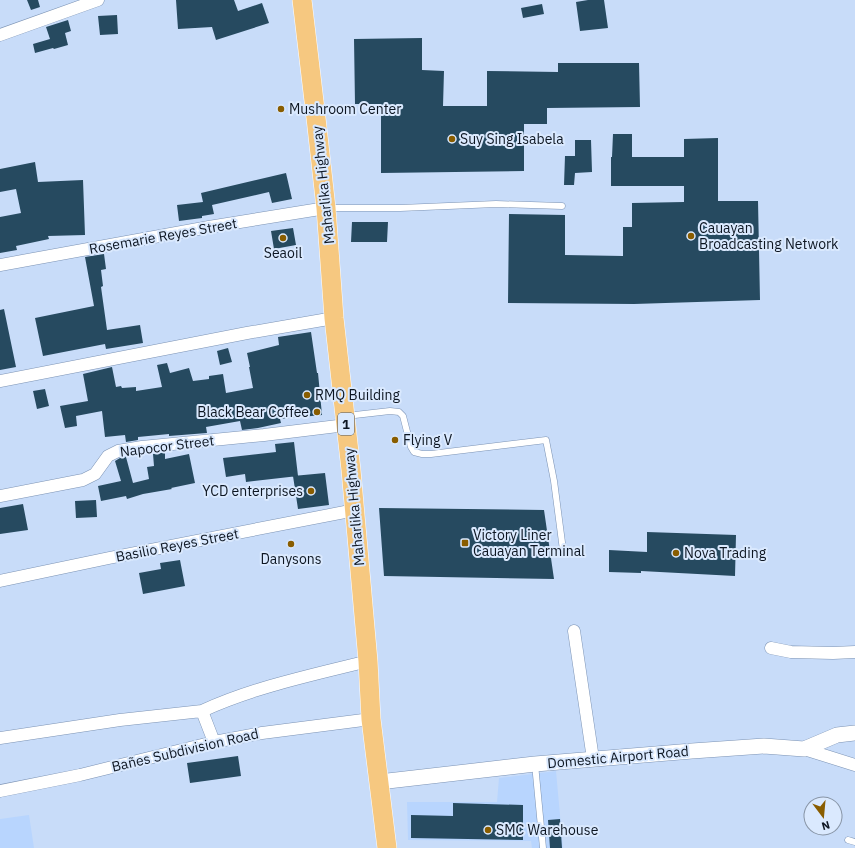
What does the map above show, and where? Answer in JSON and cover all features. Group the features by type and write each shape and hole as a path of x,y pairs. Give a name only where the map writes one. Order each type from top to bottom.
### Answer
{"highway":[{"name":"Maharlika Highway","path":"302,0 326,208 334,318 355,510 368,662 371,719 387,848"}],"street":[{"path":"0,35 98,0"},
{"name":"Rosemarie Reyes Street","path":"0,265 209,227 326,208"},
{"path":"0,381 247,333 334,318"},
{"name":"Napocor Street","path":"0,496 83,480 95,474 108,456 118,451 142,447 256,436 345,421"},
{"name":"Basilio Reyes Street","path":"0,581 355,510"},
{"path":"574,631 593,759"},
{"path":"771,648 791,652 855,652"},
{"path":"0,738 120,720 202,711 223,701 304,677 368,662"},
{"path":"202,711 214,742"},
{"name":"Bañes Subdivision Road","path":"0,790 80,774 214,742 262,733 371,719"},
{"path":"804,749 837,735 855,733"},
{"name":"Domestic Airport Road","path":"379,782 535,764 764,746 804,749 855,765"}],"lane":[{"path":"326,208 400,208 496,204 562,206"},
{"path":"345,421 390,412 399,412 403,416 414,452 422,454 546,440 554,481 563,550"},
{"path":"535,764 543,848"},
{"path":"848,840 855,842"}],"shaded area":[{"path":"556,771 563,848 532,848 531,841 408,840 407,802 497,802 499,778"},
{"path":"29,815 34,848 0,848 0,819"}],"building":[{"path":"27,0 38,0 40,7 31,10"},
{"path":"176,0 234,0 238,11 262,3 269,23 216,40 212,27 178,29"},
{"path":"604,0 608,28 580,31 576,2"},
{"path":"542,4 544,14 523,18 521,8"},
{"path":"117,15 118,34 100,35 98,16"},
{"path":"68,20 71,31 65,33 68,45 35,53 33,44 50,39 46,27"},
{"path":"422,38 422,70 444,71 443,106 487,106 487,71 558,72 558,63 639,63 640,107 547,108 547,124 524,124 524,171 381,173 381,104 355,104 354,39"},
{"path":"613,134 632,134 632,157 684,157 684,139 718,138 718,201 758,201 760,300 634,304 508,303 509,214 565,215 565,255 623,256 623,227 632,227 632,203 684,202 684,186 611,186"},
{"path":"575,140 591,140 592,172 575,173 574,185 564,185 565,156 575,156"},
{"path":"35,162 38,182 83,180 85,235 48,236 49,239 16,246 17,250 0,253 0,217 21,213 16,189 0,192 0,169"},
{"path":"286,173 292,199 272,203 269,192 212,205 214,214 202,216 202,218 179,221 177,205 203,202 201,193"},
{"path":"352,222 388,222 387,242 351,242"},
{"name":"Seaoil","path":"293,228 296,245 274,249 271,231"},
{"path":"104,254 106,269 101,270 103,286 101,287 107,330 140,325 143,343 106,349 105,344 43,356 35,318 94,306 85,257"},
{"path":"4,309 16,367 0,370 0,310"},
{"path":"311,332 318,373 322,415 280,419 281,423 242,430 240,421 206,427 207,433 169,436 169,434 138,437 138,440 126,442 125,435 105,437 102,411 76,416 77,426 65,428 60,406 88,401 83,374 112,367 116,387 136,387 136,391 162,387 157,365 167,363 170,373 189,368 193,381 209,379 209,376 223,374 226,393 253,388 247,353 279,345 278,337"},
{"path":"228,348 232,362 220,365 217,351"},
{"path":"45,389 49,406 37,409 33,391"},
{"path":"294,442 298,476 246,482 245,474 226,477 223,458 276,452 275,444"},
{"path":"165,452 165,459 189,454 195,483 143,494 127,499 126,496 101,501 98,486 121,481 115,461 126,457 133,483 149,479 147,467 154,466 153,454"},
{"name":"YCD enterprises","path":"325,473 329,505 298,509 293,476"},
{"path":"96,500 97,517 76,518 75,501"},
{"path":"23,504 28,530 0,534 0,508"},
{"name":"Victory Liner Cauayan Terminal","path":"379,508 544,510 554,579 384,576"},
{"path":"647,532 736,535 735,576 641,571 641,573 609,572 609,550 647,552"},
{"path":"180,560 185,586 143,594 139,573 161,569 160,563"},
{"path":"238,756 241,776 190,783 187,763"},
{"name":"SMC Warehouse","path":"453,803 523,805 523,840 411,838 411,815 453,816"},
{"name":"SMC Warehouse","path":"560,819 562,848 550,848 548,820"}],"place":[{"name":"Mushroom Center","path":"281,109"},
{"name":"Suy Sing Isabela","path":"452,139"},
{"name":"Cauayan Broadcasting Network","path":"691,236"},
{"name":"Seaoil","path":"283,238"},
{"name":"RMQ Building","path":"307,395"},
{"name":"Black Bear Coffee","path":"317,412"},
{"name":"Flying V","path":"395,440"},
{"name":"YCD enterprises","path":"311,491"},
{"name":"Victory Liner Cauayan Terminal","path":"465,543"},
{"name":"Danysons","path":"291,544"},
{"name":"Nova Trading","path":"676,553"},
{"name":"SMC Warehouse","path":"488,830"}]}
